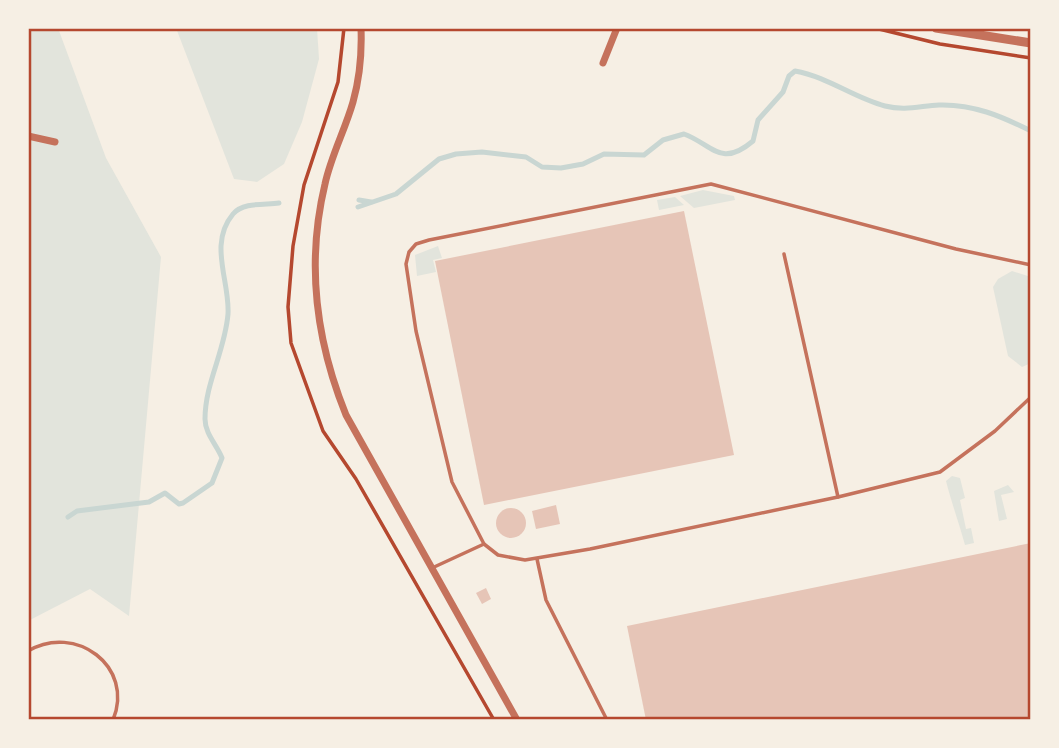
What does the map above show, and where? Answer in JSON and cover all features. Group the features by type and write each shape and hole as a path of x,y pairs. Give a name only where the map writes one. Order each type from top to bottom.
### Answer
{"street":[{"path":"361,28 360,75 325,183 316,245 318,324 334,387 346,415 517,720"},
{"path":"603,63 617,28"},
{"path":"936,28 1031,43"},
{"path":"28,136 55,142"}],"lane":[{"path":"1031,265 956,250 711,184 416,244 409,252 406,264 416,331 452,482 484,544 498,555 525,560 537,559 838,498 940,471 995,431 1031,397"},
{"path":"784,254 838,498"},
{"path":"430,568 484,544"},
{"path":"537,559 546,600 607,720"},
{"path":"28,651 48,643 68,642 85,646 98,654 115,682 118,699 113,720"}],"path":[{"path":"344,28 338,82 304,185 297,222 288,307 290,343 323,431 356,479 494,720"}],"shaded area":[{"path":"28,28 58,28 106,158 161,257 129,616 90,589 28,621"},
{"path":"176,28 317,28 319,59 302,122 284,164 257,182 234,179"},
{"path":"703,190 734,196 735,200 694,208 680,196"},
{"path":"675,197 684,205 659,210 657,200"},
{"path":"438,246 442,258 433,260 436,272 417,276 415,255"},
{"path":"1012,271 1031,277 1031,363 1022,367 1008,356 993,287 998,279"},
{"path":"952,476 960,478 965,498 960,500 966,529 971,528 974,543 965,545 946,481"},
{"path":"1008,485 1014,492 1001,495 1007,519 999,521 994,491"}],"building":[{"path":"684,211 734,455 484,505 435,261"},
{"path":"556,505 560,524 536,529 532,511"},
{"path":"511,508 522,512 526,523 522,534 511,538 500,534 496,523 500,512"},
{"path":"1031,543 1031,720 646,720 627,626"},
{"path":"486,588 491,599 482,604 476,593"}],"waterway":[{"path":"358,207 396,194 439,159 456,154 482,152 526,157 542,167 561,168 583,164 604,154 644,155 663,140 684,134 717,152 732,153 753,141 758,120 783,92 789,76 795,71 819,78 885,106 964,107 998,116 1031,131"},
{"path":"359,200 371,202"},
{"path":"68,517 77,511 149,502 165,493 179,504 212,483 222,458 209,435 205,419 208,393 228,314 222,238 226,226 237,210 242,207 279,203"}]}
